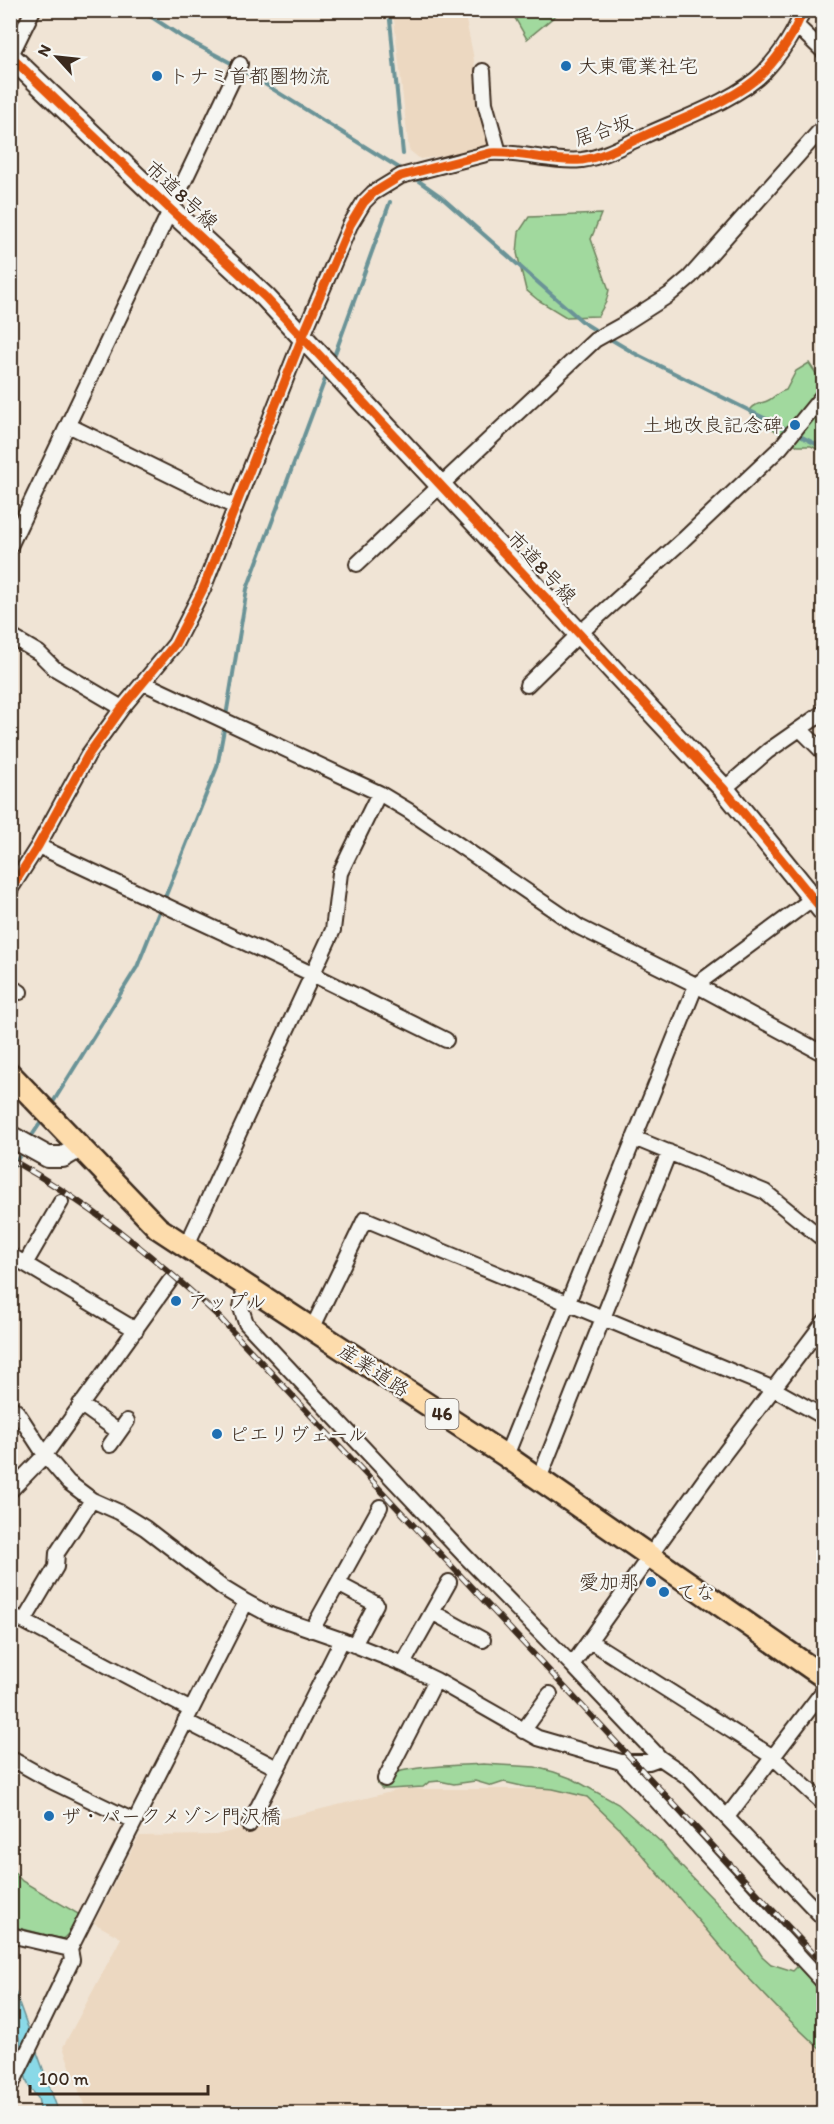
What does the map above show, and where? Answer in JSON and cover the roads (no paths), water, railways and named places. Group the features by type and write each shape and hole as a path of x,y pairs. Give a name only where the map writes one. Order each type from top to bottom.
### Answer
{"main road":[{"name":"産業道路","path":"10,1074 158,1228 506,1456 824,1677"}],"street":[{"path":"11,57 33,10"},
{"name":"居合坂","path":"495,153 556,160 582,160 688,116 730,96 756,79 797,26 803,10"},
{"path":"797,26 824,52"},
{"name":"市道8号線","path":"11,57 265,297 724,789 818,906"},
{"path":"10,546 239,67"},
{"path":"12,883 38,846 87,755 175,644 203,589 302,338 356,214 368,198 393,180 414,172 495,153 485,103 483,71"},
{"path":"357,564 440,484 604,335 669,295 690,277 824,126"},
{"path":"527,685 580,633 684,540 794,432 823,395"},
{"path":"68,425 235,507"},
{"path":"10,636 39,653 54,668 122,708"},
{"path":"144,683 379,793 409,811 569,921 696,985 824,1054"},
{"path":"724,789 768,751 824,712"},
{"path":"800,729 824,753"},
{"path":"186,1247 333,930 340,873 379,793"},
{"path":"38,846 312,974 446,1040"},
{"path":"506,1456 696,985 818,906"},
{"path":"634,1138 765,1192 824,1240"},
{"path":"20,1142 48,1157 57,1158 80,1148"},
{"path":"539,1479 669,1152"},
{"path":"25,1264 61,1202"},
{"path":"312,1329 365,1219 774,1389 824,1417"},
{"path":"10,1255 136,1330"},
{"path":"10,1491 45,1455 170,1281"},
{"path":"245,1286 241,1308 246,1323 465,1556 660,1758 688,1777 824,1919"},
{"path":"572,1665 705,1479 824,1322"},
{"path":"80,1404 123,1427 110,1444"},
{"path":"10,1406 17,1412 45,1455 68,1482 92,1500 119,1512 145,1528 223,1588 270,1615 403,1664 436,1680 538,1738 621,1762 649,1762 660,1758"},
{"path":"24,1621 57,1567 57,1553 92,1500"},
{"path":"312,1630 380,1507"},
{"path":"403,1664 449,1582"},
{"path":"249,1824 277,1768 348,1642 376,1604 338,1584"},
{"path":"12,2086 72,1960 70,1949 246,1602"},
{"path":"432,1612 483,1640"},
{"path":"10,1614 277,1768"},
{"path":"590,1641 772,1757 824,1804"},
{"path":"385,1779 436,1680"},
{"path":"727,1817 824,1689"},
{"path":"523,1731 550,1694"},
{"path":"10,1758 134,1821"},
{"path":"621,1762 824,1983"},
{"path":"10,1935 70,1949"}],"water":[{"path":"10,1978 59,2113 41,2113 38,2098 29,2087 11,2010"}],"waterway":[{"path":"141,10 404,171"},
{"path":"389,10 403,154"},
{"path":"413,177 440,196 584,323 600,333"},
{"path":"333,359 390,202"},
{"path":"607,337 634,353 790,431"},
{"path":"226,716 247,589 327,374"},
{"path":"796,434 824,448"},
{"path":"164,900 217,767 225,724"},
{"path":"50,1107 137,967 161,907"},
{"path":"29,1140 43,1119"},
{"path":"10,1171 24,1149"}],"railway":[{"path":"10,1159 94,1212 145,1252 219,1317 824,1965"}],"place":[{"name":"大東電業社宅","path":"566,66"},
{"name":"トナミ首都圏物流","path":"157,76"},
{"name":"土地改良記念碑","path":"795,425"},
{"name":"アップル","path":"176,1301"},
{"name":"ピエリヴェール","path":"217,1434"},
{"name":"愛加那","path":"651,1582"},
{"name":"てな","path":"664,1592"},
{"name":"ザ・パークメゾン門沢橋","path":"49,1816"}]}
